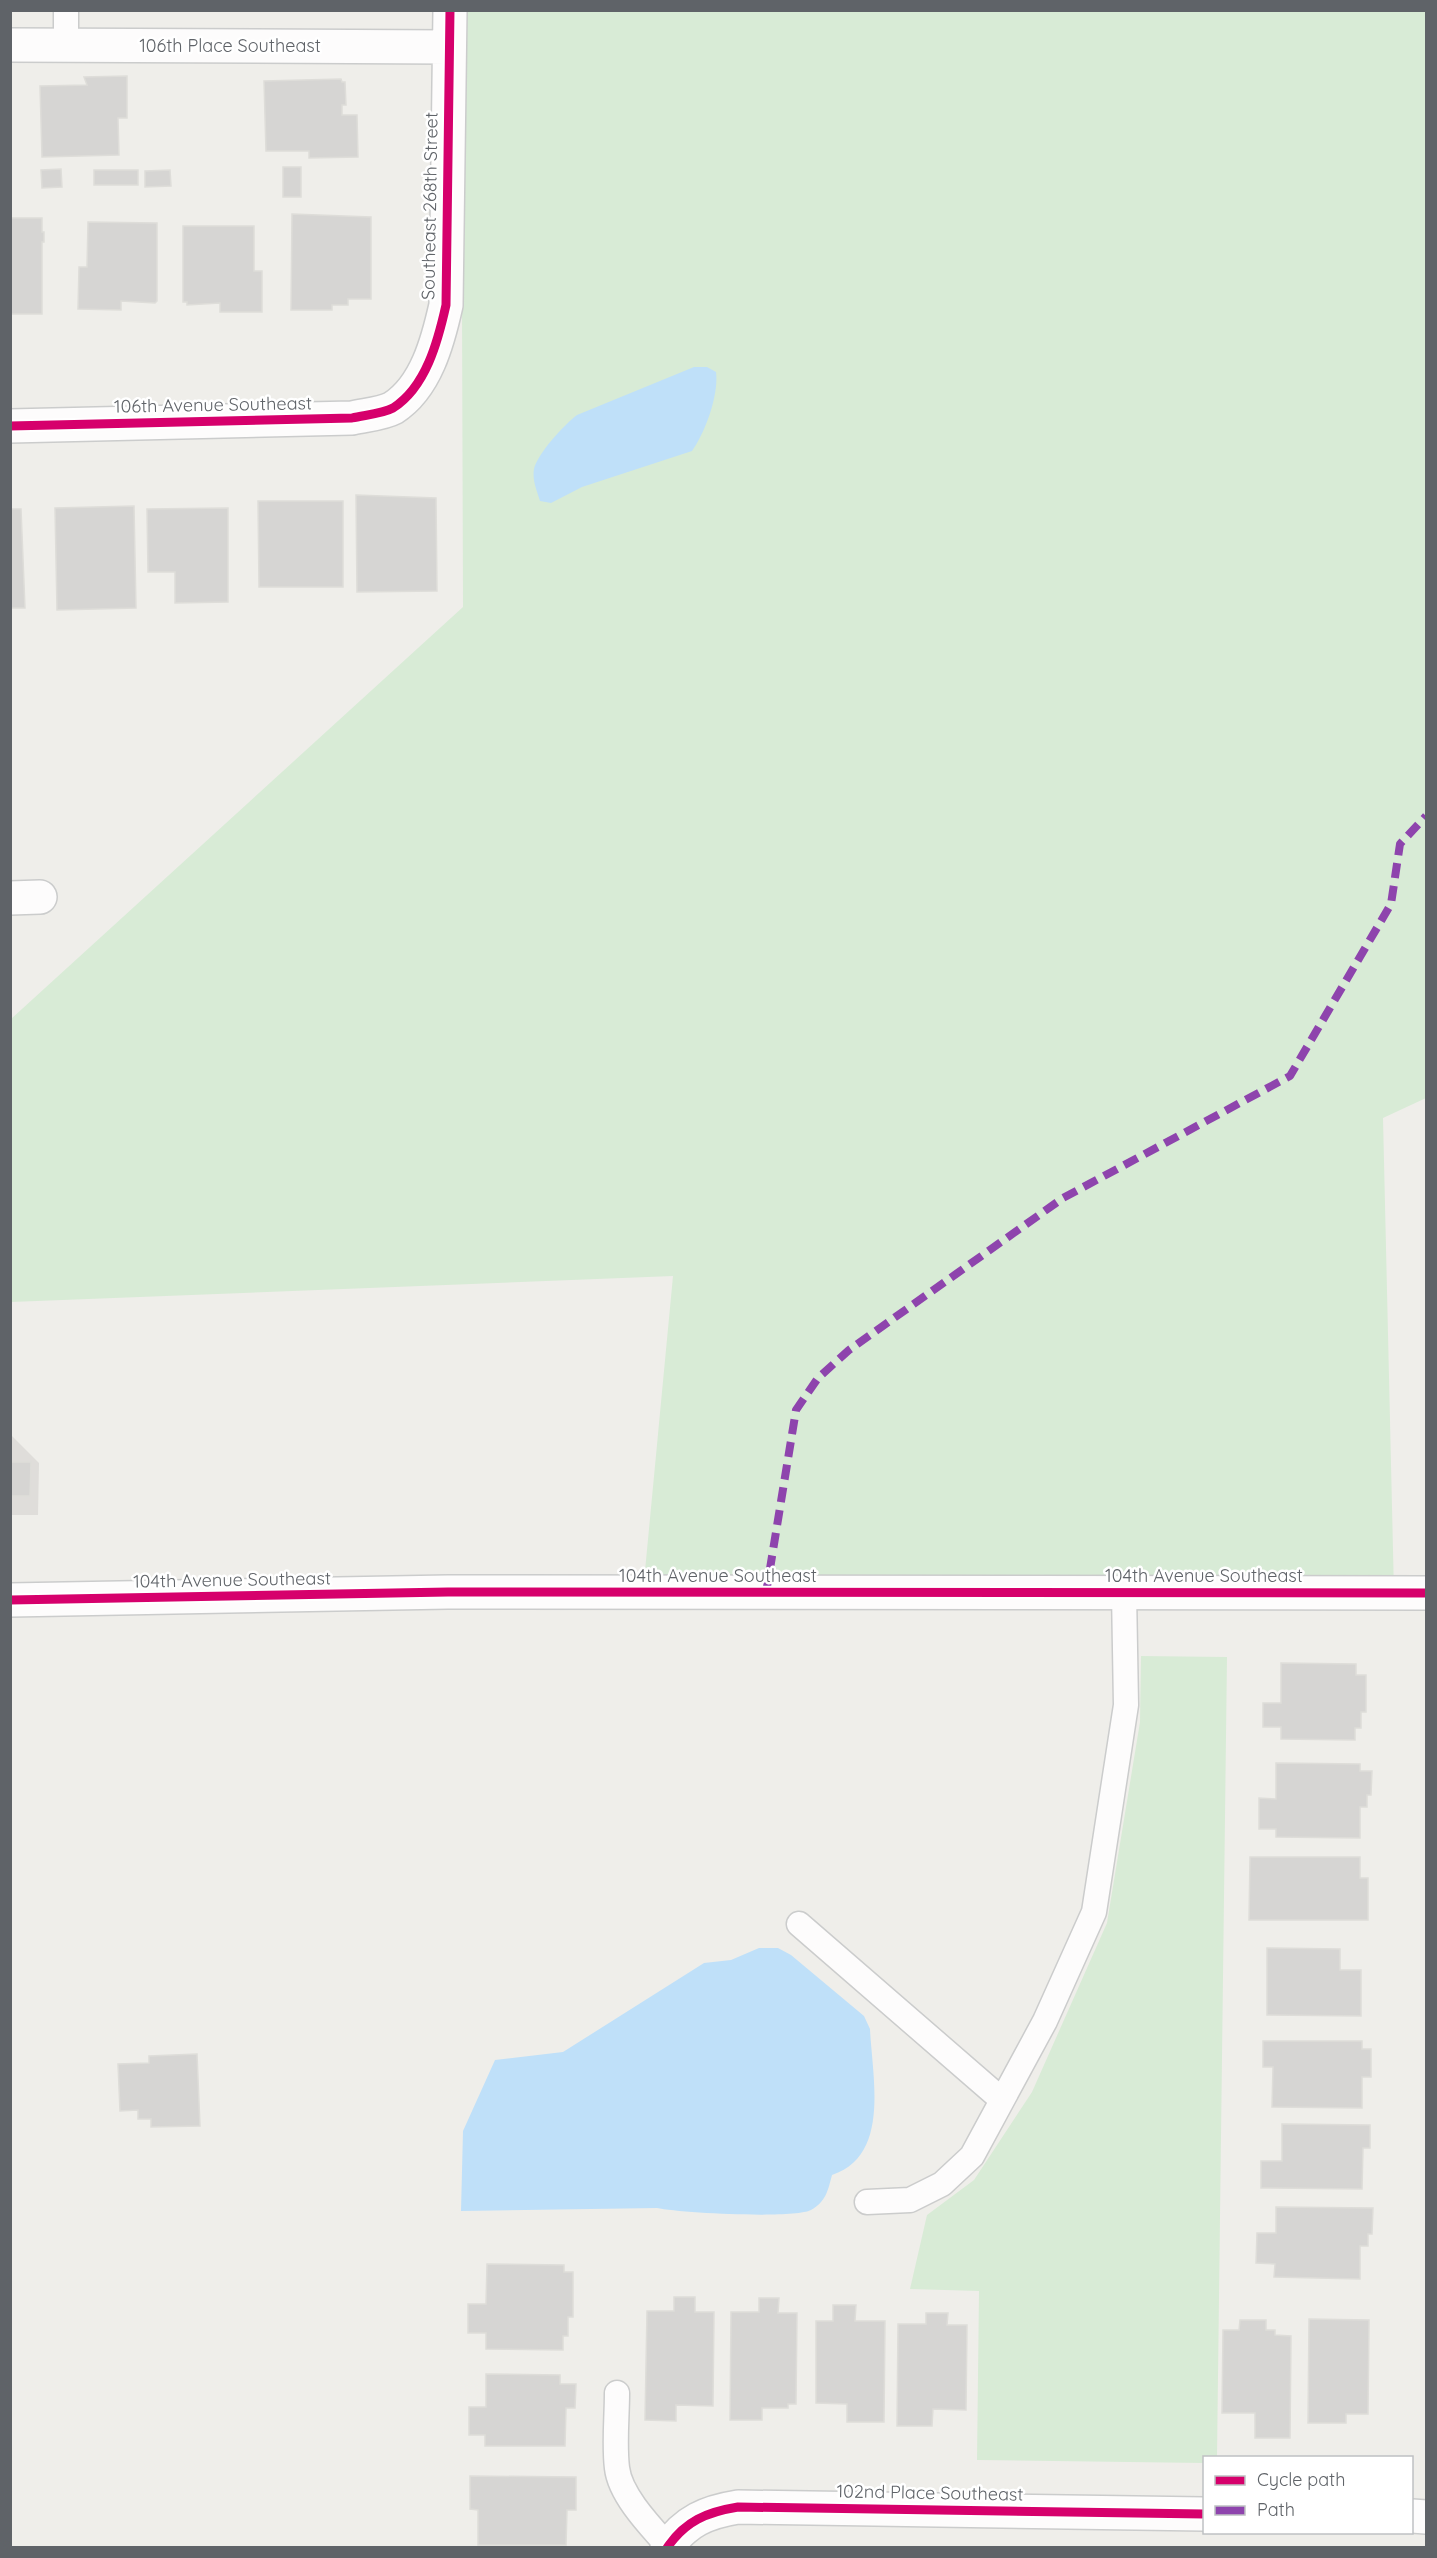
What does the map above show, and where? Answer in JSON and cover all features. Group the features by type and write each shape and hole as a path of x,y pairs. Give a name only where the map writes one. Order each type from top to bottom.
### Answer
{"street":[{"name":"Southeast 268th Street","path":"410,394 427,365 440,332 446,305 450,10"},
{"name":"106th Place Southeast","path":"10,45 449,46"},
{"name":"106th Avenue Southeast","path":"10,426 352,418 391,409 410,394"},
{"name":"104th Avenue Southeast","path":"10,1600 448,1592 1426,1593"},
{"name":"102nd Place Southeast","path":"667,2546 692,2522 713,2511 738,2507 1203,2514"}],"lane":[{"path":"66,10 66,45"},
{"path":"867,2202 910,2200 942,2184 972,2156 1045,2021 1095,1912 1126,1705 1124,1592"},
{"path":"799,1924 1002,2100"},
{"path":"617,2393 617,2470 626,2492 643,2518 667,2546"}],"shaded area":[{"path":"10,1434 39,1463 38,1515 11,1515"}],"green space":[{"path":"461,11 1426,11 1426,1098 1383,1118 1394,1593 643,1592 673,1276 11,1302 11,1019 463,607"},
{"path":"1141,1656 1227,1657 1217,2456 1203,2456 1203,2463 977,2460 979,2291 910,2289 927,2215 974,2180 1032,2092 1107,1923 1140,1722"}],"water":[{"path":"694,367 707,367 716,372 716,381 710,413 692,451 582,487 551,503 540,501 534,477 536,462 552,440 577,415"},
{"path":"759,1948 778,1948 791,1955 864,2016 870,2029 874,2112 870,2133 863,2151 851,2165 832,2175 826,2195 816,2207 800,2213 760,2215 657,2208 461,2211 463,2131 495,2060 563,2052 704,1963 731,1960"}],"building":[{"path":"127,76 127,118 118,118 119,155 42,157 40,86 87,85 84,77"},
{"path":"341,79 345,82 346,105 342,105 342,115 357,115 358,157 309,158 309,151 266,151 264,81"},
{"path":"283,167 301,167 301,197 283,197"},
{"path":"61,169 62,187 42,188 41,170"},
{"path":"94,170 138,170 138,185 94,185"},
{"path":"170,170 171,186 145,187 145,171"},
{"path":"292,214 371,217 371,299 348,299 348,305 332,305 332,310 291,310"},
{"path":"10,218 42,218 44,242 42,242 42,314 10,314"},
{"path":"88,222 157,223 157,301 155,303 121,301 121,310 78,309 79,267 87,267"},
{"path":"183,226 254,226 254,271 262,271 262,312 220,312 220,303 187,305 187,302 183,302"},
{"path":"356,495 436,498 437,591 357,592"},
{"path":"258,501 343,501 343,587 259,587"},
{"path":"134,506 136,608 57,610 55,508"},
{"path":"228,508 228,602 175,603 175,572 148,572 147,509"},
{"path":"10,509 21,509 25,608 10,608"},
{"path":"10,1462 31,1462 30,1496 10,1496"},
{"path":"1281,1663 1356,1664 1356,1675 1366,1675 1366,1712 1361,1712 1361,1728 1355,1728 1355,1740 1281,1739 1281,1727 1263,1727 1263,1703 1281,1703"},
{"path":"1276,1763 1360,1764 1360,1771 1372,1771 1371,1795 1367,1795 1367,1807 1360,1807 1360,1838 1276,1837 1276,1829 1259,1829 1259,1798 1276,1799"},
{"path":"1250,1857 1360,1857 1360,1878 1368,1878 1368,1920 1249,1920"},
{"path":"1267,1948 1340,1949 1340,1970 1361,1970 1361,2016 1267,2015"},
{"path":"1263,2041 1362,2041 1362,2049 1371,2049 1371,2077 1362,2077 1362,2108 1272,2107 1273,2067 1263,2067"},
{"path":"197,2054 200,2126 151,2127 151,2119 138,2119 138,2110 120,2111 118,2064 149,2063 149,2056"},
{"path":"1282,2124 1370,2125 1370,2148 1363,2148 1362,2189 1261,2188 1261,2161 1282,2161"},
{"path":"1276,2207 1373,2208 1372,2234 1368,2234 1368,2246 1360,2246 1360,2279 1274,2277 1275,2264 1256,2263 1257,2233 1276,2233"},
{"path":"487,2264 564,2265 564,2272 573,2272 573,2317 568,2317 568,2336 563,2336 563,2350 486,2349 486,2333 468,2333 468,2304 486,2304"},
{"path":"674,2297 695,2297 695,2312 714,2312 713,2406 676,2405 676,2421 645,2420 647,2311 674,2311"},
{"path":"759,2298 779,2298 778,2313 797,2313 796,2404 788,2404 788,2408 762,2408 762,2420 730,2420 731,2312 759,2312"},
{"path":"833,2305 856,2305 855,2321 885,2321 884,2422 847,2422 847,2404 816,2403 816,2321 833,2321"},
{"path":"926,2313 948,2313 947,2325 967,2325 966,2410 933,2409 932,2426 897,2426 898,2324 926,2324"},
{"path":"1309,2319 1369,2320 1368,2414 1346,2414 1346,2423 1308,2423"},
{"path":"1240,2320 1266,2320 1266,2330 1275,2330 1275,2335 1291,2336 1290,2438 1255,2438 1255,2413 1222,2413 1223,2330 1239,2330"},
{"path":"486,2374 560,2375 560,2384 576,2384 575,2408 566,2408 565,2446 485,2446 485,2435 469,2435 469,2407 486,2407"},
{"path":"470,2476 576,2477 576,2510 567,2510 566,2545 478,2545 478,2510 470,2509"}],"marked path":[{"path":"766,1593 796,1410 818,1378 849,1350 1063,1198 1290,1076 1391,904 1400,844 1426,816"}],"cycle path":[{"path":"10,426 352,418 389,410 404,399 414,388 429,362 446,305 450,10"},
{"path":"10,1600 448,1592 1426,1593"},
{"path":"667,2548 689,2524 707,2515 738,2507 1203,2514"}]}
